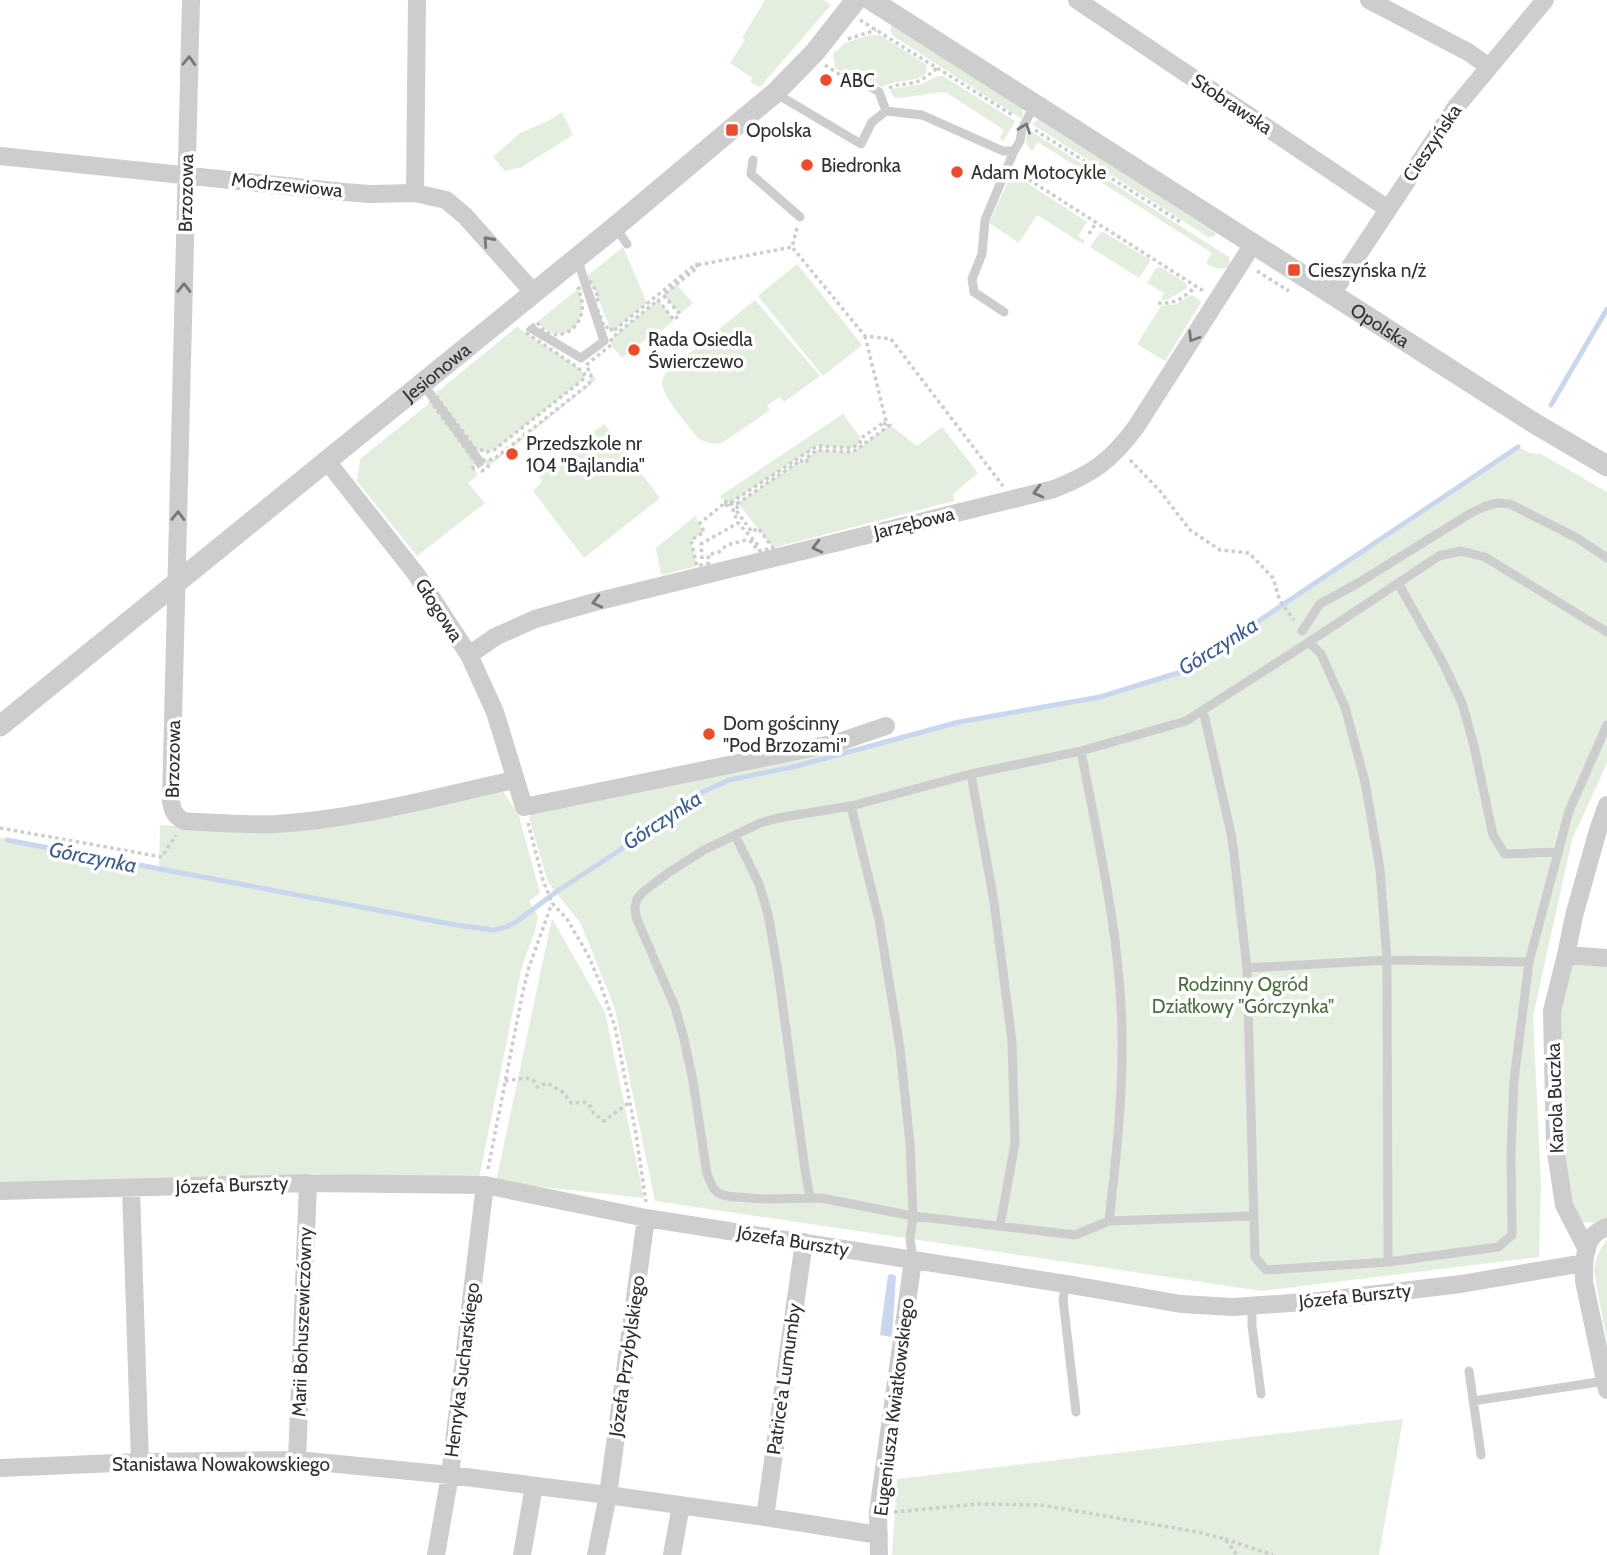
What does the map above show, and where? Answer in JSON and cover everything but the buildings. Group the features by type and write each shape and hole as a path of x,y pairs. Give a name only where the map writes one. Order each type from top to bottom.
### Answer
{"street":[{"name":"Brzozowa","path":"191,0 172,811 184,821 250,825 313,820 374,811 514,780"},
{"path":"415,193 417,0"},
{"name":"Opolska","path":"872,0 1030,114 1253,244 1534,423 1607,466"},
{"name":"Stobrawska","path":"1077,0 1388,209"},
{"path":"1368,0 1468,52 1489,66"},
{"name":"Cieszyńska","path":"1332,294 1455,107 1545,0"},
{"name":"Jesionowa","path":"0,726 533,292 577,258 621,235 775,93 857,9"},
{"name":"Modrzewiowa","path":"0,156 344,192 415,193 446,200 465,216 533,292"},
{"name":"Jarzębowa","path":"469,655 495,637 535,619 703,570 1013,499 1054,489 1078,479 1095,470 1119,449 1136,428 1253,244"},
{"name":"Głogowa","path":"326,460 416,574 469,655 495,712 514,780"},
{"path":"514,780 524,807 836,743 886,726"},
{"name":"Karola Buczka","path":"1606,1385 1584,1281 1585,1257 1563,1205 1555,1146 1552,1011 1577,903 1607,806"},
{"path":"1566,955 1607,958"},
{"name":"Józefa Burszty","path":"0,1191 308,1183 485,1185 646,1218 1181,1304 1233,1307 1319,1301 1461,1283 1585,1257"},
{"name":"Marii Bohuszewiczówny","path":"297,1460 308,1183"},
{"name":"Henryka Sucharskiego","path":"436,1555 450,1475 485,1185"},
{"path":"131,1188 140,1462"},
{"name":"Józefa Przybylskiego","path":"608,1495 646,1218"},
{"path":"1585,1257 1593,1235 1607,1227"},
{"name":"Patrice'a Lumumby","path":"765,1517 804,1242"},
{"name":"Eugeniusza Kwiatkowskiego","path":"879,1555 878,1511 913,1260"},
{"name":"Stanisława Nowakowskiego","path":"0,1468 140,1462 297,1460 450,1475 608,1495 879,1535"},
{"path":"522,1555 534,1486"},
{"path":"596,1555 608,1495"},
{"path":"672,1555 681,1505"}],"lane":[{"path":"853,76 880,94 886,111"},
{"path":"775,93 860,145 873,122 886,111 922,115 1003,151 1014,151"},
{"path":"1004,312 974,292 972,279 982,254 985,220 1030,114"},
{"path":"753,160 751,174 800,217"},
{"path":"532,330 581,358 604,341 577,258"},
{"path":"422,383 480,462"},
{"path":"1302,631 1320,604 1471,513 1497,503 1510,504 1607,558"},
{"path":"1253,1216 1109,1221 1075,1236 914,1216 832,1200 761,1199 718,1193 710,1182 705,1162 693,1080 680,1022 636,917 637,899 652,884 704,850 760,823 851,806 971,775 1082,751 1186,721 1439,556 1461,551 1485,557 1607,632"},
{"path":"1398,583 1442,661 1462,703 1493,835 1505,854 1557,852"},
{"path":"1309,642 1321,654 1345,707 1365,782 1380,869 1387,960 1388,1262"},
{"path":"1203,710 1232,838 1247,968 1255,1257 1266,1270 1388,1262 1498,1247 1512,1235 1514,1080 1529,962 1569,811 1607,726"},
{"path":"1082,751 1112,925 1122,1035 1119,1127 1109,1221"},
{"path":"971,775 994,902 1012,1041 1015,1143 1000,1226"},
{"path":"851,806 879,920 900,1048 910,1144 914,1216 910,1239 913,1260"},
{"path":"734,835 758,884 768,914 810,1198"},
{"path":"1247,968 1387,960 1529,962"},
{"path":"1066,1284 1063,1299 1076,1412"},
{"path":"1252,1305 1252,1326 1261,1394"},
{"path":"1469,1371 1481,1455"},
{"path":"1473,1401 1606,1385"}],"path":[{"path":"857,9 876,30 937,68 1030,114 1192,229"},
{"path":"843,41 876,30"},
{"path":"822,63 848,79 853,76"},
{"path":"880,94 897,84 926,78 937,68"},
{"path":"1008,166 1217,300"},
{"path":"792,247 800,217"},
{"path":"1089,234 1096,223"},
{"path":"728,504 738,503 801,460 803,463 807,461 805,459 817,450 853,452 890,425 887,425 865,336 792,247"},
{"path":"604,341 696,265 792,247"},
{"path":"1158,303 1166,304 1177,300 1196,286"},
{"path":"865,336 891,339 1013,499"},
{"path":"766,554 738,523 724,501 730,503 817,446 852,448 883,423 887,425"},
{"path":"703,570 697,566 691,540 704,532 700,523 817,448 852,450 887,425"},
{"path":"1119,449 1160,491 1190,530 1220,550 1249,553 1273,578 1280,601 1286,610"},
{"path":"738,503 740,505 735,509 752,532 758,528 773,548 766,554"},
{"path":"703,570 701,544 738,523"},
{"path":"703,570 709,563 708,555 719,552 727,545 746,540 752,542 758,551 766,554"},
{"path":"524,807 552,903 576,933 600,983 615,1027 646,1196 646,1218"},
{"path":"0,828 162,857 184,821"},
{"path":"485,1185 529,967 552,903"},
{"path":"505,1081 527,1078 533,1080 537,1087 547,1083 564,1093 571,1103 584,1102 604,1121 630,1102"},
{"path":"878,1511 896,1513 979,1504 1041,1505 1185,1530 1225,1539 1273,1555"},
{"path":"1225,1539 1237,1555"}],"green space":[{"path":"765,0 824,0 831,5 760,87 750,82 752,78 730,63"},
{"path":"892,25 1022,107 1022,119 893,36 890,31"},
{"path":"869,35 880,35 927,65 926,74 882,87 852,70 848,76 835,68 833,54 845,43"},
{"path":"937,76 943,76 1015,121 1003,141 1000,138 1004,130 947,93 895,98 890,92 891,89 922,84"},
{"path":"562,112 573,135 522,167 505,171 493,157 520,133"},
{"path":"1039,119 1216,233 1213,237 1208,237 1032,124"},
{"path":"1029,130 1229,257 1230,267 1212,267 1206,263 1212,253 1038,142 1032,151 1026,141"},
{"path":"1012,173 1087,222 1078,236 1085,241 1083,244 1037,215 1019,243 989,223"},
{"path":"1103,232 1151,260 1139,278 1090,247"},
{"path":"623,247 647,303 612,332 587,276"},
{"path":"797,264 862,345 823,376 758,296"},
{"path":"1160,267 1186,283 1187,288 1165,301 1161,299 1164,293 1147,283 1156,268"},
{"path":"676,284 693,303 680,314 663,295"},
{"path":"578,289 582,311 574,328 558,333 548,331 538,324 537,322"},
{"path":"1192,295 1201,301 1200,304 1165,361 1137,344 1161,306 1176,304"},
{"path":"658,300 674,320 622,358 611,345 611,340"},
{"path":"755,300 820,376 784,402 780,397 767,405 770,410 722,443 705,442 697,437 671,403 663,389 663,378 669,370"},
{"path":"518,326 577,367 584,373 585,378 494,450 477,450 436,393"},
{"path":"586,365 596,380 488,467 484,460 494,459 589,384 591,375"},
{"path":"431,402 476,463 472,466 478,475 468,483 485,503 417,556 357,481 360,459"},
{"path":"843,414 860,437 860,443 852,448 817,446 730,503 720,496"},
{"path":"604,424 660,498 584,558 533,491 542,482 538,474"},
{"path":"890,425 917,446 942,427 978,473 953,494 954,501 773,548 738,503 801,460 804,463 805,459 817,450 853,452"},
{"name":"Rodzinny Ogród Działkowy \"Górczynka\"","path":"1518,447 1530,453 1541,454 1607,492 1607,763 1572,840 1533,1016 1541,1185 1539,1257 1262,1291 655,1201 615,1009 581,924 548,882 529,818 532,813 834,750 864,748 959,722 1100,697 1184,671"},
{"path":"695,516 704,532 691,541 697,566 661,575 656,548"},
{"path":"503,791 519,816 540,893 529,901 538,916 522,966 479,1178 308,1174 126,1183 0,1184 0,838 159,869 160,825 244,830"},
{"path":"552,918 605,1012 644,1198 496,1182"},
{"path":"1578,947 1607,950 1607,1221 1599,1223 1574,1222 1567,1183 1558,1017"},
{"path":"1607,1240 1607,1341 1594,1272 1598,1255"},
{"path":"1403,1419 1379,1555 892,1555 897,1479"}],"water":[{"path":"888,1275 896,1276 892,1337 880,1335"}],"waterway":[{"name":"Górczynka","path":"1551,405 1607,309"},
{"name":"Górczynka","path":"7,840 456,925 494,930 506,927 620,850 685,800 729,780 797,766 959,722 1100,697 1184,671 1518,447"}],"place":[{"name":"ABC","path":"826,80"},
{"name":"Opolska","path":"732,130"},
{"name":"Biedronka","path":"807,165"},
{"name":"Adam Motocykle","path":"957,172"},
{"name":"Cieszyńska n/ż","path":"1294,270"},
{"name":"Rada Osiedla Świerczewo","path":"634,350"},
{"name":"Przedszkole nr 104 \"Bajlandia\"","path":"512,454"},
{"name":"Dom gościnny \"Pod Brzozami\"","path":"709,734"}]}
